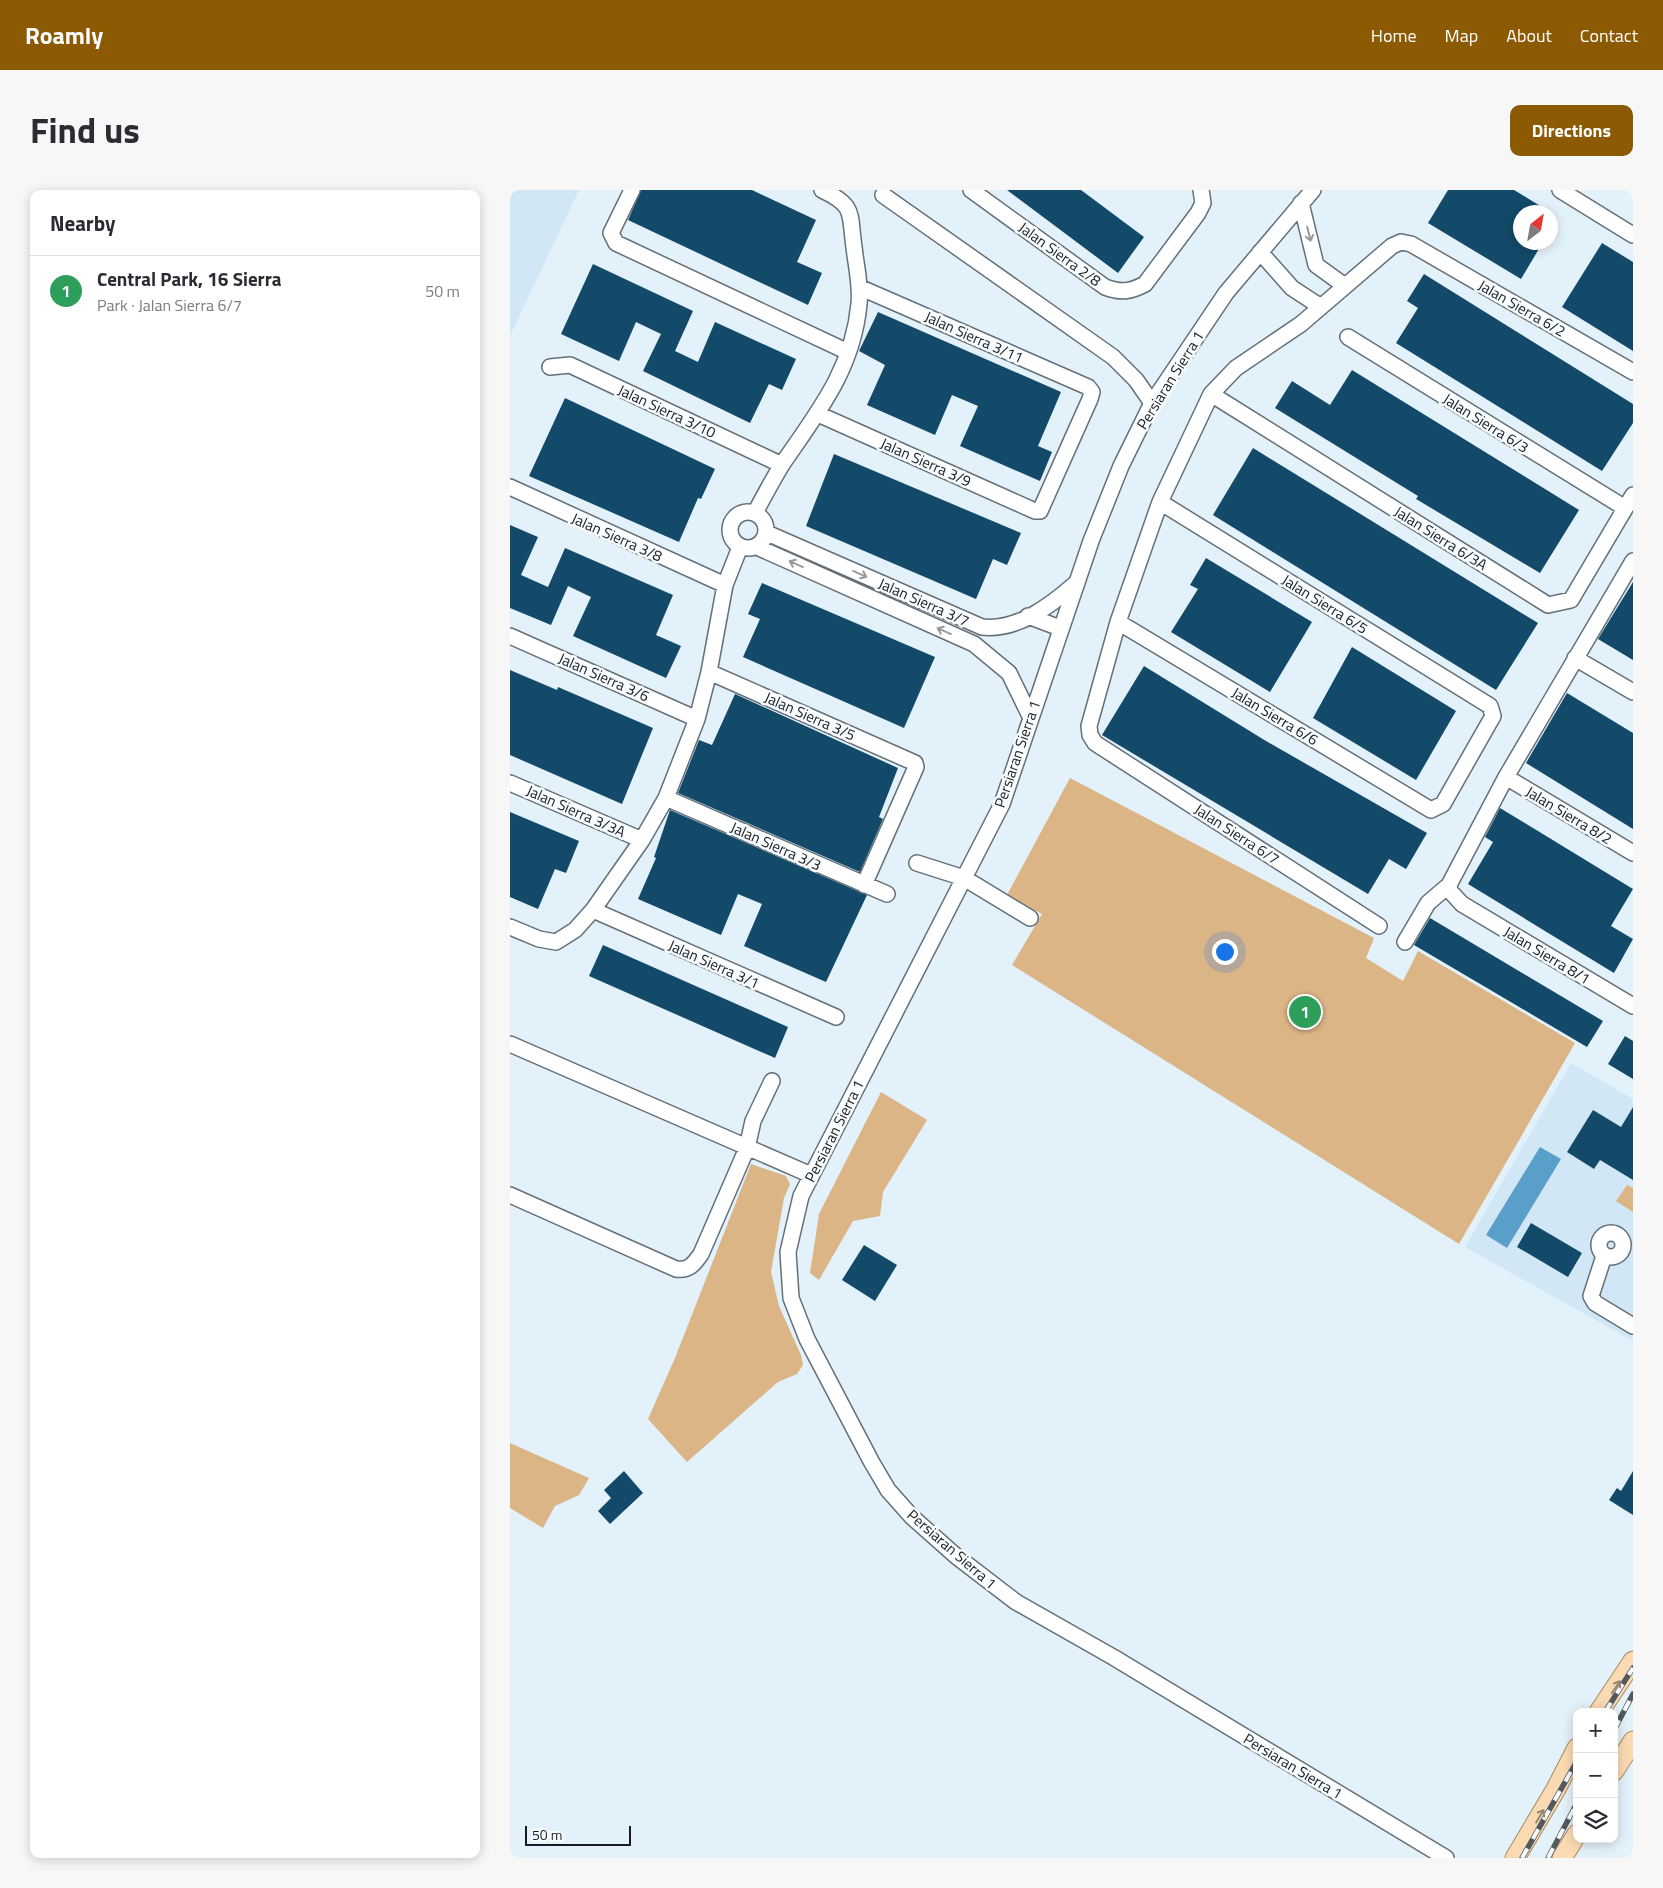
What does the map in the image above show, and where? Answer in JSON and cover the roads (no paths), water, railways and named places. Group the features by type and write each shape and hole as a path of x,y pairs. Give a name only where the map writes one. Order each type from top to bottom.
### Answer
{"main road":[{"path":"1602,1708 1633,1662"},
{"path":"1618,1765 1633,1741"},
{"path":"1515,1858 1574,1753"},
{"path":"1562,1858 1573,1840"}],"street":[{"path":"632,190 611,233 620,247 848,352"},
{"path":"755,513 782,465 818,414 837,382 848,352 859,304 853,222 847,206 822,190"},
{"name":"Persiaran Sierra 1","path":"1312,190 1226,293 1152,404 1121,466 1060,628 1002,804 801,1196 788,1252 791,1298 807,1339 888,1490 912,1517 956,1556 1016,1602 1113,1657 1446,1858"},
{"path":"1560,190 1633,235"},
{"name":"Jalan Sierra 2/8","path":"980,192 1105,287 1119,292 1132,291 1145,284 1198,213 1202,196"},
{"path":"883,195 1113,358 1136,380 1152,404"},
{"path":"1118,622 1160,502 1211,394 1236,368 1301,324 1345,286 1316,265 1301,203"},
{"name":"Jalan Sierra 6/2","path":"1345,286 1392,246 1401,242 1411,244 1633,372"},
{"path":"1260,252 1292,288 1321,307"},
{"name":"Jalan Sierra 3/11","path":"859,287 1088,387 1092,392 1047,498 1040,511 1034,510"},
{"name":"Jalan Sierra 6/3","path":"1348,338 1625,508"},
{"name":"Jalan Sierra 3/10","path":"550,367 570,365 782,465"},
{"name":"Jalan Sierra 6/3A","path":"1211,394 1548,605 1571,600 1633,495"},
{"name":"Jalan Sierra 3/9","path":"818,414 1034,510"},
{"name":"Jalan Sierra 3/8","path":"510,487 725,585"},
{"name":"Jalan Sierra 6/5","path":"1160,502 1490,706 1493,716 1443,804 1431,810"},
{"path":"743,512 755,513 765,521 767,533 765,539 757,547 740,547 735,543 730,532 733,520 743,512"},
{"name":"Jalan Sierra 3/7","path":"767,533 982,628 996,629 1044,609 1076,583"},
{"path":"510,927 539,939 556,942 574,930 593,910 642,840 666,798 697,719 709,672 725,585 740,547"},
{"name":"Jalan Sierra 3/7","path":"757,547 974,644 1009,673 1030,716"},
{"path":"1405,942 1428,903 1449,885 1506,777 1633,561"},
{"path":"831,580 838,564"},
{"path":"907,614 913,597"},
{"path":"1028,616 1060,628"},
{"name":"Jalan Sierra 6/7","path":"1118,622 1089,726 1090,736 1095,743 1379,926"},
{"name":"Jalan Sierra 6/6","path":"1118,622 1431,810"},
{"path":"974,644 982,628"},
{"name":"Jalan Sierra 3/6","path":"510,636 697,719"},
{"path":"1576,658 1633,692"},
{"name":"Jalan Sierra 3/5","path":"709,672 911,760 916,767 864,885"},
{"path":"1009,673 1040,687"},
{"name":"Jalan Sierra 8/2","path":"1506,777 1633,853"},
{"name":"Jalan Sierra 3/3A","path":"510,783 642,840"},
{"name":"Jalan Sierra 3/3","path":"666,798 887,894"},
{"path":"917,862 964,878 1030,918"},
{"name":"Jalan Sierra 8/1","path":"1449,885 1450,891 1462,904 1633,1006"},
{"name":"Jalan Sierra 3/1","path":"593,910 836,1017"},
{"path":"510,1044 811,1175"},
{"path":"510,1195 684,1270 694,1264 700,1254 747,1148 753,1122 772,1081"},
{"path":"1604,1256 1591,1296 1594,1303 1633,1326"}],"water":[{"path":"1540,1147 1561,1159 1507,1248 1486,1235"}],"railway":[{"path":"1608,1708 1633,1668"},
{"path":"1618,1722 1633,1694"},
{"path":"1522,1858 1573,1768"},
{"path":"1548,1858 1573,1811"}],"place":[{"name":"Central Park, 16 Sierra","path":"1305,1012"}]}
